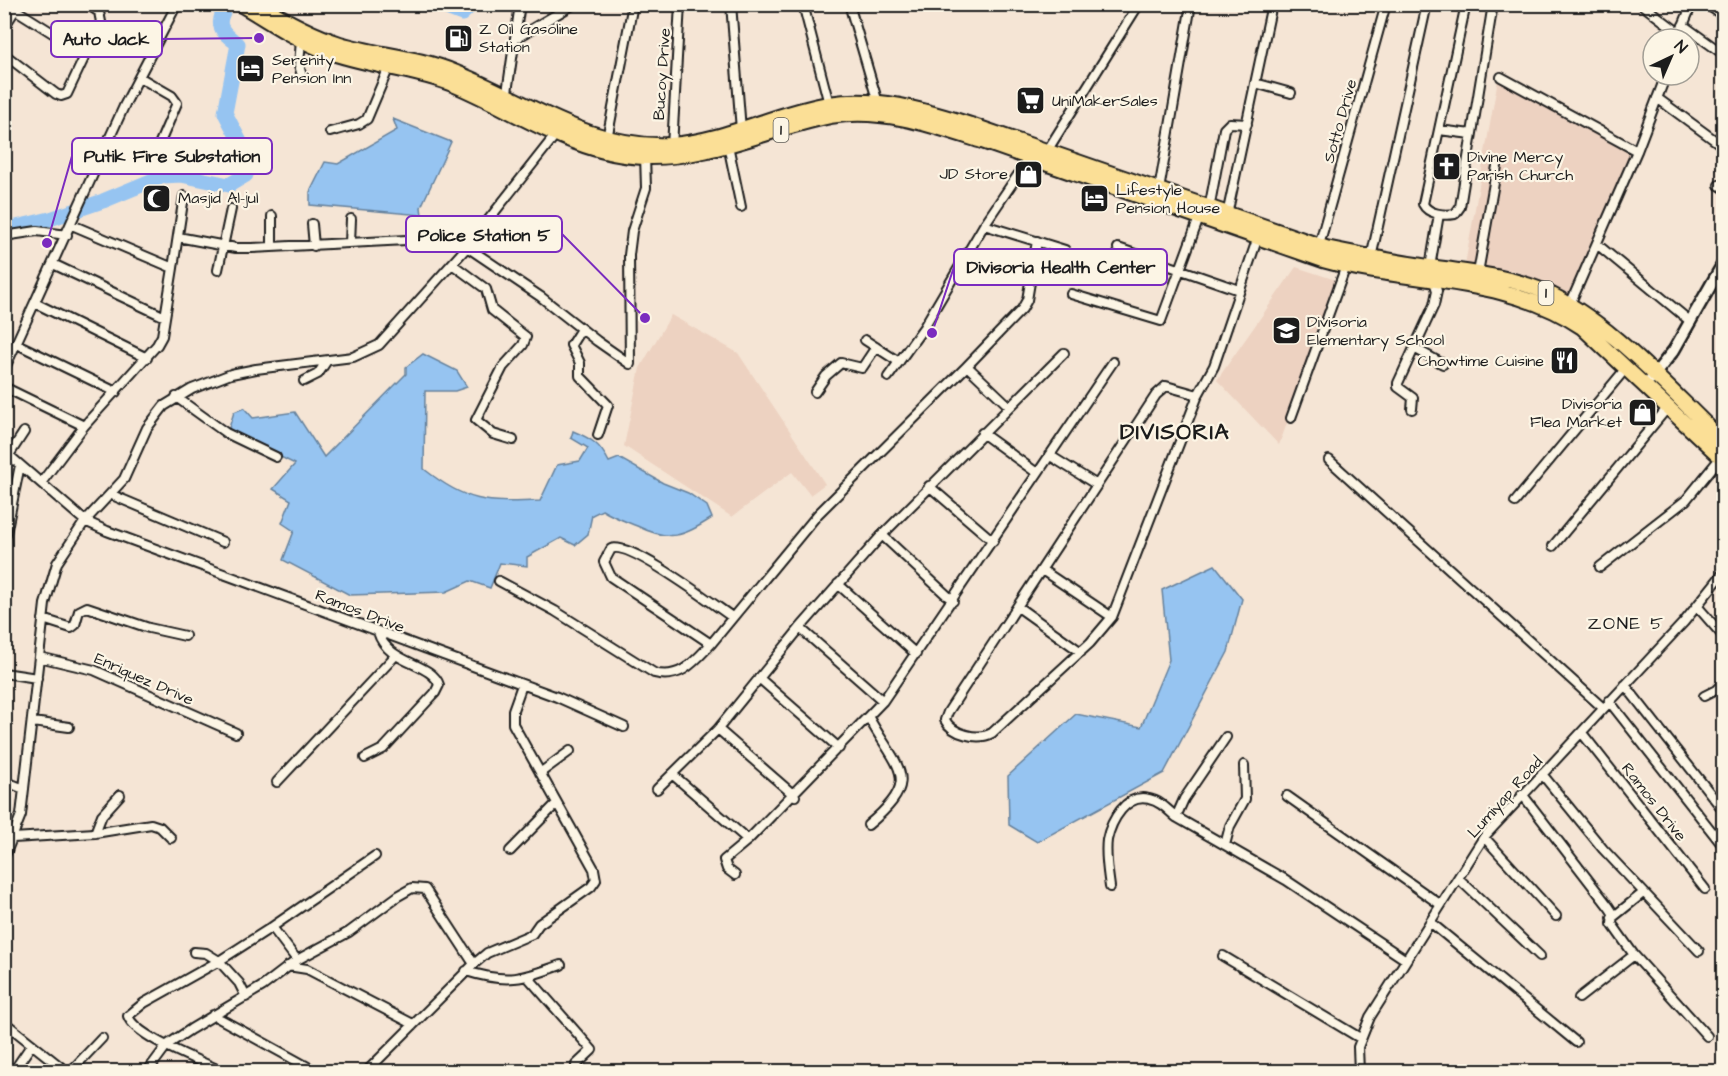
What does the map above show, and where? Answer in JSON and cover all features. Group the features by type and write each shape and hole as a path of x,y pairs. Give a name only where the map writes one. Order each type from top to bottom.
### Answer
{"highway":[{"name":"1","path":"249,6 339,44 443,68 505,102 612,152 728,145 832,116 870,114 939,127 1037,153 1159,190 1204,213 1227,215 1259,232"},
{"name":"1","path":"249,6 301,40 325,51 431,76 505,102"},
{"name":"1","path":"672,150 829,104 879,103 915,108 1204,213 1317,251 1346,266 1432,273 1478,273 1526,285 1602,328 1650,380 1669,406 1722,458"},
{"name":"1","path":"561,129 607,139 644,151"},
{"name":"1","path":"1317,251 1371,258 1568,310 1627,366 1650,380 1724,442"}],"street":[{"path":"4,54 61,96 69,91 102,16 87,4"},
{"path":"4,370 139,77 177,4"},
{"path":"505,102 520,4"},
{"path":"516,39 574,4"},
{"path":"607,139 633,4"},
{"name":"Bucoy Drive","path":"672,150 680,4"},
{"path":"731,4 741,130"},
{"path":"802,4 829,104"},
{"path":"849,4 879,103"},
{"path":"888,377 924,327 984,225 1037,153 1139,4"},
{"path":"1159,190 1191,4"},
{"path":"1227,215 1272,4"},
{"name":"Sotto Drive","path":"1317,251 1386,4"},
{"path":"1371,258 1426,4"},
{"path":"1466,4 1423,204 1428,210 1439,214 1455,213 1460,207 1493,4"},
{"path":"1641,4 1670,27"},
{"path":"1692,4 1683,25 1719,51"},
{"path":"1706,4 1724,16"},
{"path":"4,27 18,7 86,54"},
{"path":"301,40 298,65 302,76"},
{"path":"330,132 359,124 367,119 389,67"},
{"path":"139,77 172,96 177,103 155,154"},
{"path":"1501,77 1637,152"},
{"path":"1255,83 1291,93"},
{"path":"1568,310 1637,152 1661,87"},
{"path":"1657,98 1724,147"},
{"path":"1071,294 1161,321 1204,213 1224,129 1230,123 1247,124"},
{"path":"4,858 21,815 43,619 52,577 85,521 112,495 124,479 152,420 176,397 212,381 240,372 353,357 379,345 422,294 467,247 561,129"},
{"path":"1439,129 1471,134"},
{"path":"728,145 741,207"},
{"path":"467,247 541,297 630,364 629,255 632,231 646,188 644,151"},
{"path":"1478,273 1497,166"},
{"path":"41,483 84,426 160,341 184,196"},
{"path":"218,270 231,209"},
{"path":"1412,409 1413,398 1398,387 1398,383 1434,305 1437,291 1432,273 1439,214"},
{"path":"272,216 272,247"},
{"path":"350,243 351,219"},
{"path":"312,224 314,246"},
{"path":"72,225 173,268"},
{"path":"984,225 1065,250"},
{"path":"4,236 38,231 67,235"},
{"path":"1198,394 1173,386 1161,389 948,712 945,720 950,726 975,737 986,736 1081,651 1112,618 1198,394 1214,366 1259,232"},
{"path":"178,237 223,246 272,247 426,239"},
{"path":"499,581 555,611 654,673 663,675 688,668 843,488 1022,309 1027,300 1037,241"},
{"path":"1598,245 1691,322"},
{"path":"1118,248 1239,290"},
{"path":"1650,380 1691,322 1724,262"},
{"path":"53,264 165,316"},
{"path":"452,264 486,289 492,310 526,337 523,345 503,367 490,397 476,416 476,420 485,429 513,440"},
{"path":"1291,418 1346,266"},
{"path":"35,303 147,358"},
{"path":"581,328 571,345 580,363 580,376 608,405 598,435"},
{"path":"865,340 899,362"},
{"path":"17,344 116,392"},
{"path":"815,392 834,368 847,363 862,368 876,347"},
{"path":"1414,348 1443,364"},
{"path":"657,789 718,729 800,628 882,535 1064,353"},
{"path":"304,381 318,374 326,362"},
{"path":"735,875 727,869 724,860 795,795 883,701 1113,362"},
{"path":"967,366 1010,406"},
{"path":"1515,502 1627,366"},
{"path":"4,387 84,426"},
{"path":"176,397 226,433 276,457"},
{"path":"1553,546 1669,406"},
{"path":"24,432 7,453 85,521"},
{"path":"982,433 1037,473"},
{"path":"1049,455 1097,485"},
{"path":"1600,567 1686,500 1722,458"},
{"path":"1329,460 1606,704 1724,847"},
{"path":"4,543 20,465"},
{"path":"929,486 993,541"},
{"path":"112,495 223,542"},
{"name":"Ramos Drive","path":"85,521 522,685 624,727"},
{"path":"882,535 953,601"},
{"path":"711,644 611,577 604,562 611,549 622,547 629,549 732,617"},
{"path":"1042,570 1112,618"},
{"name":"Lumiyap Road","path":"1359,1071 1360,1038 1370,1017 1484,837 1582,733 1697,606 1724,572"},
{"path":"838,584 916,654"},
{"path":"1697,606 1724,638"},
{"path":"43,619 71,628 75,625 79,611 87,607 149,628 185,636"},
{"path":"1018,607 1081,651"},
{"path":"800,628 883,701"},
{"path":"365,758 382,749 438,688 439,682 432,675 395,656 385,646 378,632"},
{"path":"277,782 395,656"},
{"name":"Enriquez Drive","path":"39,657 94,670 236,733"},
{"path":"4,673 37,678"},
{"path":"759,678 839,748"},
{"path":"1704,696 1716,690 1724,682"},
{"path":"366,1071 487,953 532,934 539,924 595,883 594,869 513,724 513,710 522,685"},
{"path":"1625,685 1724,811"},
{"path":"868,825 893,802 899,794 902,782 897,762 869,718"},
{"path":"33,722 69,727"},
{"path":"718,729 795,795"},
{"name":"Ramos Drive","path":"1582,733 1705,889"},
{"path":"1176,817 1184,799 1226,737"},
{"path":"540,773 570,752"},
{"path":"1225,845 1230,826 1245,799 1244,765"},
{"path":"672,774 748,840"},
{"path":"1542,774 1603,849 1699,951"},
{"path":"4,781 24,789"},
{"path":"94,833 102,815 120,795"},
{"path":"1522,795 1609,907 1612,924 1634,955 1707,1036"},
{"path":"1287,796 1440,905"},
{"path":"1110,887 1107,842 1111,825 1128,803 1143,798 1159,803 1176,817 1286,880 1406,960"},
{"path":"510,851 556,804"},
{"path":"14,837 94,833 151,824 160,827 171,838"},
{"path":"1484,837 1556,916"},
{"path":"223,1071 167,1045 132,1024 129,1014 272,927 375,856"},
{"path":"1458,878 1540,956"},
{"path":"147,1071 167,1045 246,997 297,960 349,932 383,906 417,887 425,889 432,898 474,964"},
{"path":"1612,918 1643,893"},
{"path":"1430,922 1576,1042"},
{"path":"272,927 297,960"},
{"path":"194,952 206,953 219,961 239,983 246,997"},
{"path":"1579,998 1634,955"},
{"path":"1223,956 1360,1038"},
{"path":"466,971 501,980 527,976 561,964"},
{"path":"288,966 307,969 413,1024"},
{"path":"527,976 592,1050 576,1065 582,1071"},
{"path":"213,1015 317,1071"},
{"path":"5,1025 69,1071 102,1038"},
{"path":"13,1071 32,1044"}],"shaded area":[{"path":"1498,79 1632,153 1571,297 1515,271 1465,265"},
{"name":"Divisoria Elementary School","path":"1296,267 1339,281 1279,445 1217,380"},
{"path":"671,315 738,353 825,484 810,495 792,472 732,517 624,446 640,368"}],"water":[{"path":"393,119 451,142 421,207 422,215 310,205 310,192 325,162 338,164 397,130"},
{"path":"423,354 457,371 467,387 455,391 425,391 424,469 453,489 465,495 491,501 540,501 557,465 580,461 588,448 571,438 573,431 595,443 609,462 619,458 663,483 688,493 707,506 712,518 692,530 667,536 648,531 602,510 592,515 588,534 575,545 561,538 527,557 527,566 500,563 490,588 470,581 446,592 350,595 283,560 294,531 282,523 291,500 273,489 295,464 228,431 234,412 244,408 253,418 295,412 324,457 406,374 406,367"},
{"path":"1215,565 1242,599 1228,652 1164,773 1037,842 1009,825 1008,776 1076,714 1141,727 1169,660 1162,590"}],"waterway":[{"path":"4,230 50,219 103,201 163,176 181,175 229,185 246,175 249,159 225,113 238,44 221,27 221,17 228,4"},
{"path":"436,4 462,14 472,4"}],"place":[{"name":"Auto Jack","path":"259,38"},
{"name":"Z Oil Gasoline Station","path":"458,38"},
{"name":"Serenity Pension Inn","path":"251,69"},
{"name":"UniMakerSales","path":"1031,101"},
{"name":"Divine Mercy Parish Church","path":"1446,166"},
{"name":"JD Store","path":"1029,174"},
{"name":"Masjid Al-jul","path":"157,198"},
{"name":"Lifestyle Pension House","path":"1095,199"},
{"name":"Putik Fire Substation","path":"47,243"},
{"name":"Police Station 5","path":"645,318"},
{"name":"Divisoria Elementary School","path":"1286,331"},
{"name":"Divisoria Health Center","path":"932,333"},
{"name":"Chowtime Cuisine","path":"1565,361"},
{"name":"Divisoria Flea Market","path":"1643,413"}],"district":[{"name":"DIVISORIA","path":"1175,432"},
{"name":"ZONE 5","path":"1626,623"}]}
